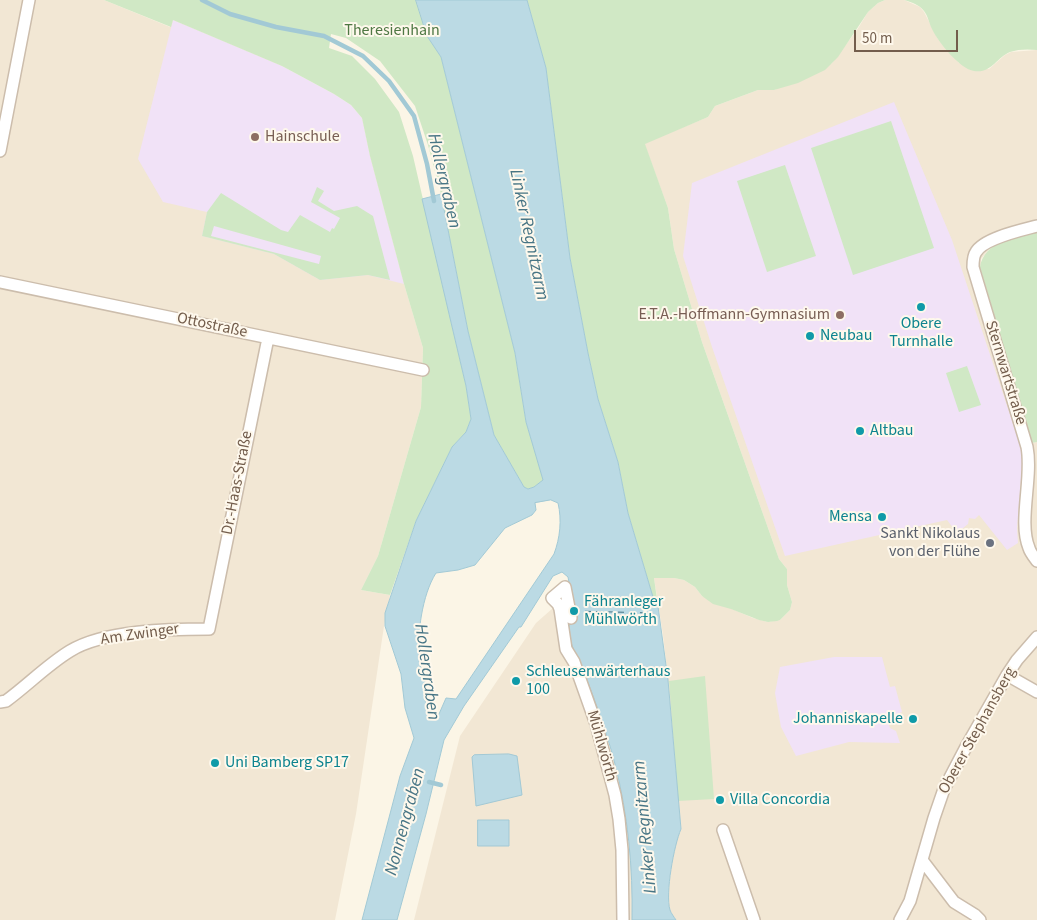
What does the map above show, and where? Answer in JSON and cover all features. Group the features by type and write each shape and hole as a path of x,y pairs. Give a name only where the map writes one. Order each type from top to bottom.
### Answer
{"street":[{"path":"0,151 30,0"},
{"name":"Sternwartstraße","path":"1037,226 1016,231 986,243 975,252 972,267 1027,447 1029,460 1025,530 1029,549 1037,561"},
{"name":"Ottostraße","path":"0,282 423,370"},
{"name":"Dr.-Haas-Straße","path":"210,629 268,338"},
{"name":"Mühlwörth","path":"571,618 565,587 552,598 560,609 566,649 574,662 596,724 615,795 622,843 623,920"},
{"name":"Am Zwinger","path":"0,702 6,701 60,657 81,645 106,638 162,629 210,629"},
{"name":"Oberer Stephansberg","path":"903,915 944,789 1007,675 1017,660 1037,638"},
{"path":"1007,675 1037,692"},
{"path":"723,830 754,920"},
{"path":"922,860 954,902 980,920"}],"shaded area":[{"path":"0,0 104,0 170,27 173,20 282,66 362,118 370,156 423,348 421,407 378,556 361,590 390,595 356,814 335,920 0,920"},
{"path":"885,0 904,0 920,7 938,39 959,63 989,69 1011,52 1037,50 1037,231 991,247 981,259 981,274 1032,443 1037,442 1037,920 676,920 669,909 669,887 675,841 681,829 668,680 654,578 684,580 695,587 702,596 753,618 768,622 780,620 790,610 792,602 787,585 787,569 779,559 702,342 674,249 668,208 644,143 708,117 715,106 758,90 774,90 832,63 868,12 878,3"},
{"name":"Hainschule","path":"173,20 282,66 351,105 362,118 370,156 404,284 368,275 320,280 274,254 202,236 207,212 163,202 138,159"},
{"name":"E.T.A.-Hoffmann-Gymnasium","path":"894,102 952,240 1023,454 1017,528 1018,543 1007,550 979,515 975,519 969,518 968,524 957,533 947,520 785,556 712,347 683,256 692,183"},
{"path":"553,608 587,682 615,763 630,849 632,920 414,920 460,736 536,623"},
{"path":"834,657 882,657 890,687 895,686 902,712 892,716 888,722 890,728 896,731 900,743 849,742 796,756 781,727 775,693 780,667"}],"green space":[{"name":"Theresienhain","path":"104,0 416,0 427,36 441,57 515,353 526,422 544,480 534,487 528,489 524,487 494,435 468,331 441,194 415,106 380,61 346,38 331,34 329,48 352,56 375,79 399,112 413,156 466,386 471,419 466,432 452,447 416,521 390,595 361,590 378,556 421,407 423,348 370,156 362,118 351,105 282,66 173,20 171,27"},
{"path":"527,0 885,0 878,3 868,12 838,57 825,70 798,83 774,90 758,90 715,106 708,117 645,144 668,208 674,249 702,342 779,559 787,569 787,585 792,602 790,610 780,620 768,622 759,620 713,604 702,596 695,587 684,580 674,578 654,578 657,599 653,597 628,513 618,462 598,399 588,353 570,258 546,68"},
{"path":"904,0 1037,0 1037,50 1013,51 1005,54 985,70 974,71 968,69 944,47 922,9"},
{"path":"891,121 934,248 853,275 811,148"},
{"path":"785,165 816,256 767,272 737,181"},
{"path":"317,187 324,191 318,201 334,211 357,206 373,216 390,280 368,275 320,280 274,254 202,236 207,212 221,193 281,230 288,232 300,215 330,232 332,228 334,229 340,218 311,202","holes":["214,226 321,256 319,264 211,236"]},
{"path":"1037,231 1037,442 1032,443 980,267 983,258 994,246 1010,238"},
{"path":"967,366 981,405 959,412 946,373"},
{"path":"705,676 714,799 678,801 669,681"}],"water":[{"path":"416,0 527,0 546,68 570,258 588,353 598,399 618,462 628,513 653,597 657,599 668,680 681,829 673,857 669,882 670,910 676,920 632,920 632,880 629,841 620,783 603,724 571,640 569,630 568,577 562,572 553,576 521,627 519,627 464,706 444,740 397,920 362,920 400,776 414,738 405,708 401,674 385,626 385,613 416,521 452,447 466,432 471,419 466,386 422,199 441,194 468,331 494,435 524,487 528,489 534,487 543,480 526,422 515,353 441,57 427,36","holes":["551,500 558,503 560,529 554,554 456,699 446,698 439,714 432,715 425,702 425,682 419,660 419,639 424,603 436,573 475,565 505,528 532,515 536,510 535,503"]},
{"path":"509,754 517,756 522,795 476,806 472,757 474,755"},
{"path":"478,820 509,820 509,846 478,846"}],"waterway":[{"name":"Hollergraben","path":"202,0 230,14 276,27 324,36 363,56 389,81 414,116 427,164 434,201"},
{"name":"Nonnengraben","path":"429,782 441,785"}],"ferry route":[{"path":"574,611 653,613"}],"place":[{"name":"Hainschule","path":"255,137"},
{"name":"Obere Turnhalle","path":"921,307"},
{"name":"E.T.A.-Hoffmann-Gymnasium","path":"840,315"},
{"name":"Neubau","path":"810,336"},
{"name":"Altbau","path":"860,431"},
{"name":"Mensa","path":"882,517"},
{"name":"Sankt Nikolaus von der Flühe","path":"990,543"},
{"name":"Fähranleger Mühlwörth","path":"574,611"},
{"name":"Schleusenwärterhaus 100","path":"516,681"},
{"name":"Johanniskapelle","path":"913,719"},
{"name":"Uni Bamberg SP17","path":"215,763"},
{"name":"Villa Concordia","path":"720,800"}],"water label":[{"name":"Linker Regnitzarm","path":"528,235"},
{"name":"Linker Regnitzarm","path":"646,827"}]}
